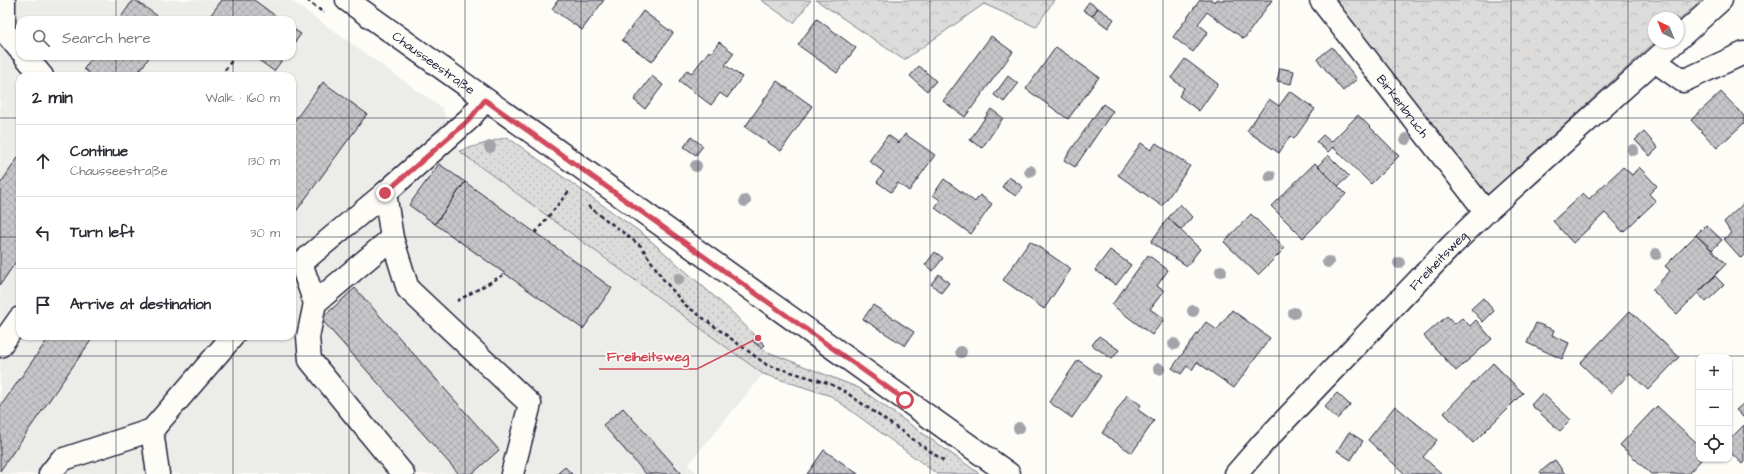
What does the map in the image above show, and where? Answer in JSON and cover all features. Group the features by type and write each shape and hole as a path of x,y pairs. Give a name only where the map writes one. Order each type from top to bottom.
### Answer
{"street":[{"path":"4,0 2,33 16,46"},
{"name":"Chausseestraße","path":"347,0 1009,474"},
{"name":"Birkenbruch","path":"1321,0 1486,212"},
{"path":"1684,34 1721,0"},
{"name":"Freiheitsweg","path":"1236,474 1329,373 1452,245 1486,212 1669,48"},
{"path":"1655,61 1683,81 1744,53"},
{"path":"28,60 39,72"},
{"path":"296,263 385,193 469,120 485,100"},
{"path":"385,193 392,238 408,289 530,404 512,474"},
{"path":"392,238 316,303 308,337 310,360 403,474"},
{"path":"296,266 316,303"},
{"path":"0,346 16,324"},
{"path":"50,474 61,460 152,430 230,340"},
{"path":"152,430 158,474"}],"path":[{"path":"307,0 326,14"},
{"path":"224,72 232,60"},
{"path":"562,187 575,196"},
{"path":"535,233 569,191"},
{"path":"587,205 641,246 663,279 684,304 767,366 828,383 844,391 950,465"},
{"path":"434,314 505,274"}],"shaded area":[{"path":"0,0 290,0 442,108 459,151 763,374 688,465 698,474 0,474"}],"green space":[{"path":"761,0 811,0 794,23"},
{"path":"816,0 1054,0 1036,27 984,4 904,60"},
{"path":"1331,0 1701,0 1684,16 1684,12 1648,12 1648,48 1486,196"},
{"path":"507,137 643,234 731,311 755,336 752,341 763,350 859,388 980,474 937,474 831,396 763,374 459,151"}],"building":[{"path":"133,0 135,0 157,16 122,16"},
{"path":"222,0 254,0 276,16 210,16"},
{"path":"558,0 604,0 582,30 552,9"},
{"path":"1200,0 1212,0 1214,2 1215,0 1272,0 1244,39 1207,12 1198,24 1208,32 1193,52 1173,37"},
{"path":"1089,2 1098,8 1092,16 1083,10"},
{"path":"1098,8 1114,19 1108,28 1092,16"},
{"path":"643,11 673,33 652,62 622,40"},
{"path":"817,19 856,48 837,73 798,45"},
{"path":"296,31 301,34 296,41"},
{"path":"991,36 1013,52 965,117 943,101"},
{"path":"719,42 734,53 725,65 742,77 727,98 720,93 711,105 679,81 687,70 692,73 709,51 711,53"},
{"path":"1056,47 1099,77 1068,119 1026,89"},
{"path":"1332,47 1357,79 1343,91 1317,59"},
{"path":"1185,59 1218,84 1199,111 1179,96 1184,88 1171,78"},
{"path":"90,60 147,60 139,72 88,72 84,69"},
{"path":"259,60 282,60 274,71"},
{"path":"919,66 936,81 927,91 910,76"},
{"path":"1280,68 1294,71 1291,84 1277,81"},
{"path":"652,76 663,85 645,109 634,100"},
{"path":"1008,76 1018,84 1004,102 994,95"},
{"path":"777,81 812,106 781,151 745,127"},
{"path":"323,82 367,114 296,212 296,119"},
{"path":"1290,91 1315,109 1294,139 1290,136 1279,153 1247,131 1269,99 1279,106"},
{"path":"1721,92 1744,116 1744,123 1717,148 1691,120"},
{"path":"1103,104 1113,111 1075,167 1064,160"},
{"path":"991,109 1003,118 982,148 970,140"},
{"path":"1358,115 1399,156 1371,184 1333,147 1328,152 1316,142 1323,135 1331,142"},
{"path":"1644,132 1658,148 1650,156 1635,140"},
{"path":"905,134 935,155 909,191 898,183 891,192 877,182 884,172 869,161 888,135 899,143"},
{"path":"691,137 703,146 696,155 684,147"},
{"path":"1141,143 1151,150 1156,143 1190,166 1162,206 1118,175"},
{"path":"1328,155 1349,176 1338,186 1318,166"},
{"path":"16,161 16,262 0,285 0,184"},
{"path":"1315,163 1346,194 1303,238 1271,206"},
{"path":"439,164 465,182 435,224 409,205"},
{"path":"1623,167 1632,175 1639,167 1657,186 1649,194 1656,201 1623,232 1605,213 1573,243 1553,221 1583,193 1589,199"},
{"path":"1009,177 1023,187 1016,196 1002,187"},
{"path":"944,179 975,202 980,195 992,204 971,234 935,208 940,200 933,195"},
{"path":"465,182 612,288 583,329 435,224"},
{"path":"1744,203 1744,255 1741,258 1724,239 1731,233 1724,222"},
{"path":"1180,204 1192,217 1181,230 1168,218"},
{"path":"1251,214 1285,248 1258,275 1224,242"},
{"path":"1168,218 1200,249 1187,266 1151,242"},
{"path":"1706,225 1722,240 1712,250 1696,235"},
{"path":"1696,235 1726,264 1677,314 1652,290 1670,271 1665,266"},
{"path":"1030,241 1071,269 1044,309 1003,280"},
{"path":"1110,250 1131,265 1116,285 1095,270"},
{"path":"935,252 943,258 933,271 925,265"},
{"path":"1148,255 1168,270 1157,286 1164,291 1150,309 1164,319 1152,335 1112,305"},
{"path":"939,274 949,283 941,293 931,284"},
{"path":"1715,276 1724,285 1706,302 1698,293"},
{"path":"355,288 499,450 472,474 459,474 321,319"},
{"path":"1483,298 1494,311 1483,322 1471,309"},
{"path":"873,305 914,332 905,346 863,319"},
{"path":"1232,310 1270,338 1234,388 1197,362 1192,370 1187,366 1181,374 1172,368 1206,322 1217,330"},
{"path":"1630,311 1679,357 1648,390 1630,373 1611,393 1580,363"},
{"path":"1447,316 1455,324 1462,318 1470,326 1476,320 1492,339 1456,371 1424,336"},
{"path":"1536,323 1554,330 1552,335 1569,343 1562,359 1527,343"},
{"path":"1099,336 1119,350 1112,359 1092,345"},
{"path":"757,338 765,345 762,348 754,342"},
{"path":"47,340 91,340 0,471 0,407"},
{"path":"1078,360 1101,376 1072,418 1049,402"},
{"path":"1493,363 1523,393 1473,443 1444,413"},
{"path":"1337,393 1350,405 1337,419 1324,407"},
{"path":"1542,393 1571,420 1560,431 1531,405"},
{"path":"1127,395 1141,405 1138,410 1154,421 1132,453 1102,433"},
{"path":"1744,403 1744,418 1736,410"},
{"path":"1395,406 1437,440 1423,457 1442,474 1405,474 1368,440"},
{"path":"1657,406 1696,442 1696,462 1699,462 1688,474 1651,474 1620,445"},
{"path":"623,408 682,474 646,474 603,425"},
{"path":"1744,425 1744,462 1742,464 1732,454 1732,437"},
{"path":"1349,432 1363,441 1351,460 1337,451"},
{"path":"824,450 858,474 807,474"},
{"path":"1555,460 1565,474 1542,474 1540,472"},
{"path":"565,467 572,474 557,474"}],"place":[{"name":"Freiheitsweg","path":"758,338"}],"route":[{"path":"385,193 430,156 469,120 485,100 905,400"}]}
